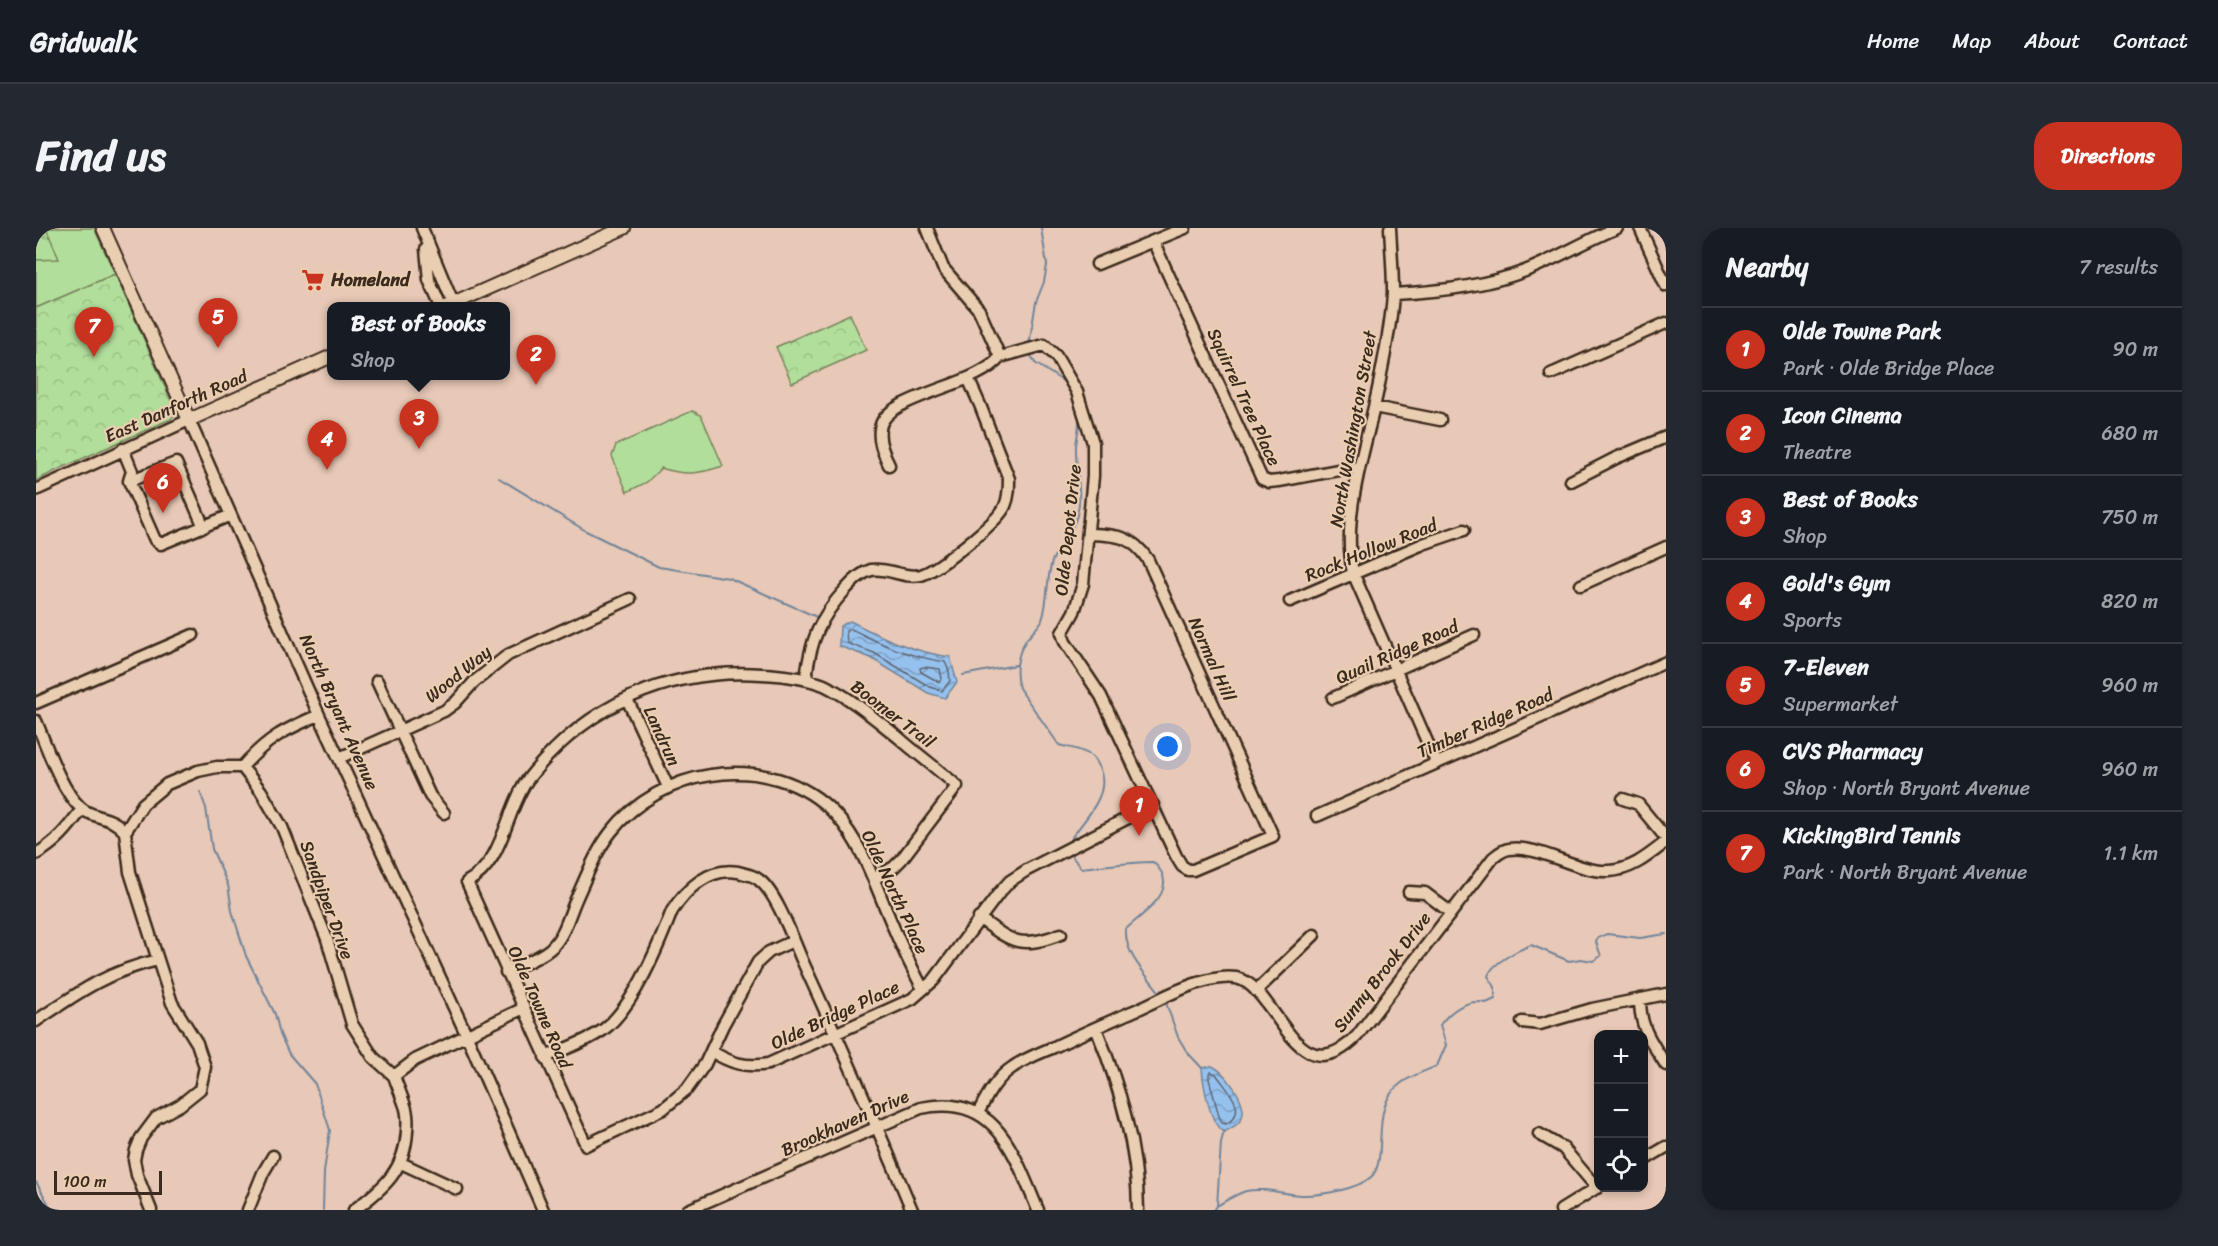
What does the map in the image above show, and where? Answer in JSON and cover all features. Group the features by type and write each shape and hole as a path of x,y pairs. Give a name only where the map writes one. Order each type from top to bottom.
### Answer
{"main road":[{"name":"North Bryant Avenue","path":"103,228 189,420"},
{"path":"454,302 624,228"},
{"name":"East Danforth Road","path":"189,420 327,358"}],"street":[{"path":"422,228 446,302"},
{"path":"889,465 879,439 880,427 890,411 968,378 994,364 1000,357 979,310 943,268 927,228"},
{"path":"1097,264 1185,228"},
{"name":"North Washington Street","path":"1390,228 1393,294 1382,374 1359,468 1348,544 1353,573 1436,762"},
{"path":"1393,294 1415,293 1503,278 1526,271 1585,241 1617,228"},
{"path":"1640,228 1666,286"},
{"name":"Squirrel Tree Place","path":"1153,242 1262,478 1269,482 1279,481 1359,468"},
{"path":"1551,374 1666,322"},
{"name":"Olde Depot Drive","path":"1000,357 1044,345 1056,356 1077,392 1093,443 1093,476 1083,584 1074,612 1062,633 1065,642 1101,696 1176,856 1188,870 1205,866 1273,836"},
{"path":"806,678 809,652 824,615 860,575 878,570 901,575 921,575 963,547 998,516 1005,506 1009,491 1009,478 968,378"},
{"path":"1374,407 1440,420"},
{"name":"East Danforth Road","path":"36,490 189,420"},
{"name":"North Bryant Avenue","path":"189,420 319,715 467,1036 543,1210"},
{"path":"1571,481 1666,436"},
{"path":"123,450 132,471 129,482 155,540 160,544 231,515"},
{"path":"129,482 176,463 204,527"},
{"name":"Rock Hollow Road","path":"1290,601 1423,544 1464,530"},
{"name":"Normal Hill","path":"1088,534 1116,535 1130,541 1140,548 1148,560 1273,836"},
{"path":"1581,585 1666,547"},
{"name":"Wood Way","path":"339,759 450,707 474,682 508,655 630,599"},
{"path":"36,703 193,635"},
{"name":"Quail Ridge Road","path":"1333,698 1474,635"},
{"name":"Timber Ridge Road","path":"1317,816 1666,662"},
{"name":"Boomer Trail","path":"467,882 477,877 490,860 526,782 543,761 588,720 606,708 665,682 715,673 806,678 849,699 957,786 901,860 874,879"},
{"path":"377,681 430,796 444,813"},
{"name":"Landrun","path":"627,699 668,787"},
{"path":"125,832 143,804 166,784 198,771 217,767 242,767 260,746 286,729 319,715"},
{"path":"36,722 64,783 81,809 115,822 125,832 130,872 172,1003 197,1044 205,1067 200,1089 180,1105 156,1118 141,1138 136,1150 134,1160 137,1175 151,1210"},
{"name":"Sandpiper Drive","path":"242,767 261,791 282,827 327,939 352,1024 373,1057 394,1076"},
{"name":"Olde North Place","path":"506,972 551,948 562,933 601,847 611,832 632,812 668,787 701,776 744,772 760,774 795,786 835,813 857,844 923,989"},
{"path":"1623,799 1638,804 1666,840"},
{"name":"Olde Bridge Place","path":"711,1051 728,1061 754,1066 782,1059 912,999 934,980 979,918 1010,881 1153,805"},
{"path":"36,854 50,846 66,831 81,809"},
{"name":"Sunny Brook Drive","path":"978,1113 991,1088 1012,1067 1206,981 1236,978 1256,991 1284,1030 1300,1046 1315,1053 1326,1054 1338,1051 1357,1036 1450,912 1502,850 1511,848 1528,851 1592,869 1608,871 1635,864 1666,840"},
{"path":"545,1057 584,1041 602,1031 618,1017 629,1004 680,898 705,877 718,873 733,871 758,878 772,896 793,941 912,1210"},
{"name":"Olde Towne Road","path":"467,882 585,1145 663,1109 687,1089 705,1064 711,1051"},
{"path":"1409,892 1425,893 1450,912"},
{"path":"979,918 1015,942 1025,944 1039,942 1061,934"},
{"path":"1256,991 1314,935"},
{"path":"711,1051 749,975 758,962 769,952 793,941"},
{"path":"36,1021 112,973 158,960"},
{"path":"1522,1022 1540,1024 1592,1009 1666,994"},
{"path":"1640,999 1640,1011 1649,1041 1666,1065"},
{"path":"354,1210 393,1176 405,1152 408,1118 394,1076 415,1060 524,1008"},
{"path":"1096,1028 1114,1073 1125,1111 1137,1180 1138,1210"},
{"name":"Brookhaven Drive","path":"688,1210 921,1108 939,1104 956,1106 978,1113 1006,1140 1038,1210"},
{"path":"1539,1134 1563,1148 1594,1183"},
{"path":"1648,1158 1666,1147"},
{"path":"248,1210 263,1173 273,1156"},
{"path":"401,1163 457,1190"},
{"path":"1561,1210 1594,1189"}],"green space":[{"path":"36,228 94,228 115,274 36,308"},
{"path":"36,228 46,228 59,259 36,260"},
{"path":"115,274 176,412 171,419 36,481 36,308"},
{"path":"850,314 866,350 792,383 776,347"},
{"path":"692,411 701,415 723,466 692,473 661,468 647,482 627,492 612,456 616,445"}],"water":[{"path":"850,621 899,644 950,657 957,682 945,698 928,693 871,658 839,646 840,626"},
{"path":"1212,1066 1229,1081 1242,1104 1241,1120 1224,1132 1219,1128 1211,1113 1204,1083 1202,1068"}],"waterway":[{"path":"1029,345 1036,302 1044,282 1047,265 1041,228"},
{"path":"1030,354 1035,363 1066,383"},
{"path":"1071,842 1072,837 1096,804 1102,785 1102,775 1090,755 1059,745 1019,688 1017,670 1023,645 1043,617 1053,559 1073,527 1079,507 1076,454 1079,415"},
{"path":"499,478 586,531 659,567 729,578 819,618"},
{"path":"963,675 1016,665"},
{"path":"200,792 206,808 212,849 228,885 232,911 246,956 275,1014 280,1034 289,1054 315,1084 330,1130 324,1172 323,1210"},
{"path":"1071,851 1071,855 1081,868 1153,862 1161,872 1164,881 1163,890 1158,899 1126,929 1128,947 1132,955 1160,993"},
{"path":"1217,1206 1246,1191 1261,1190 1298,1195 1321,1194 1358,1185 1371,1177 1379,1158 1382,1119 1390,1094 1404,1081 1437,1066 1446,1045 1440,1025 1449,1015 1466,1004 1486,1003 1495,999 1495,987 1488,976 1490,971 1519,950 1531,945 1569,961 1581,959 1593,961 1601,956 1596,942 1598,938 1607,934 1640,938 1666,934"},
{"path":"1165,1000 1178,1037 1187,1052 1202,1068"},
{"path":"1214,1210 1217,1206 1221,1143 1224,1131"},
{"path":"36,1182 52,1210"}],"place":[{"name":"Homeland","path":"313,280"},
{"name":"7-Eleven","path":"218,348"},
{"name":"KickingBird Tennis","path":"94,357"},
{"name":"Icon Cinema","path":"536,385"},
{"name":"Best of Books","path":"419,449"},
{"name":"Gold's Gym","path":"327,470"},
{"name":"CVS Pharmacy","path":"163,513"},
{"name":"Olde Towne Park","path":"1139,836"}]}
